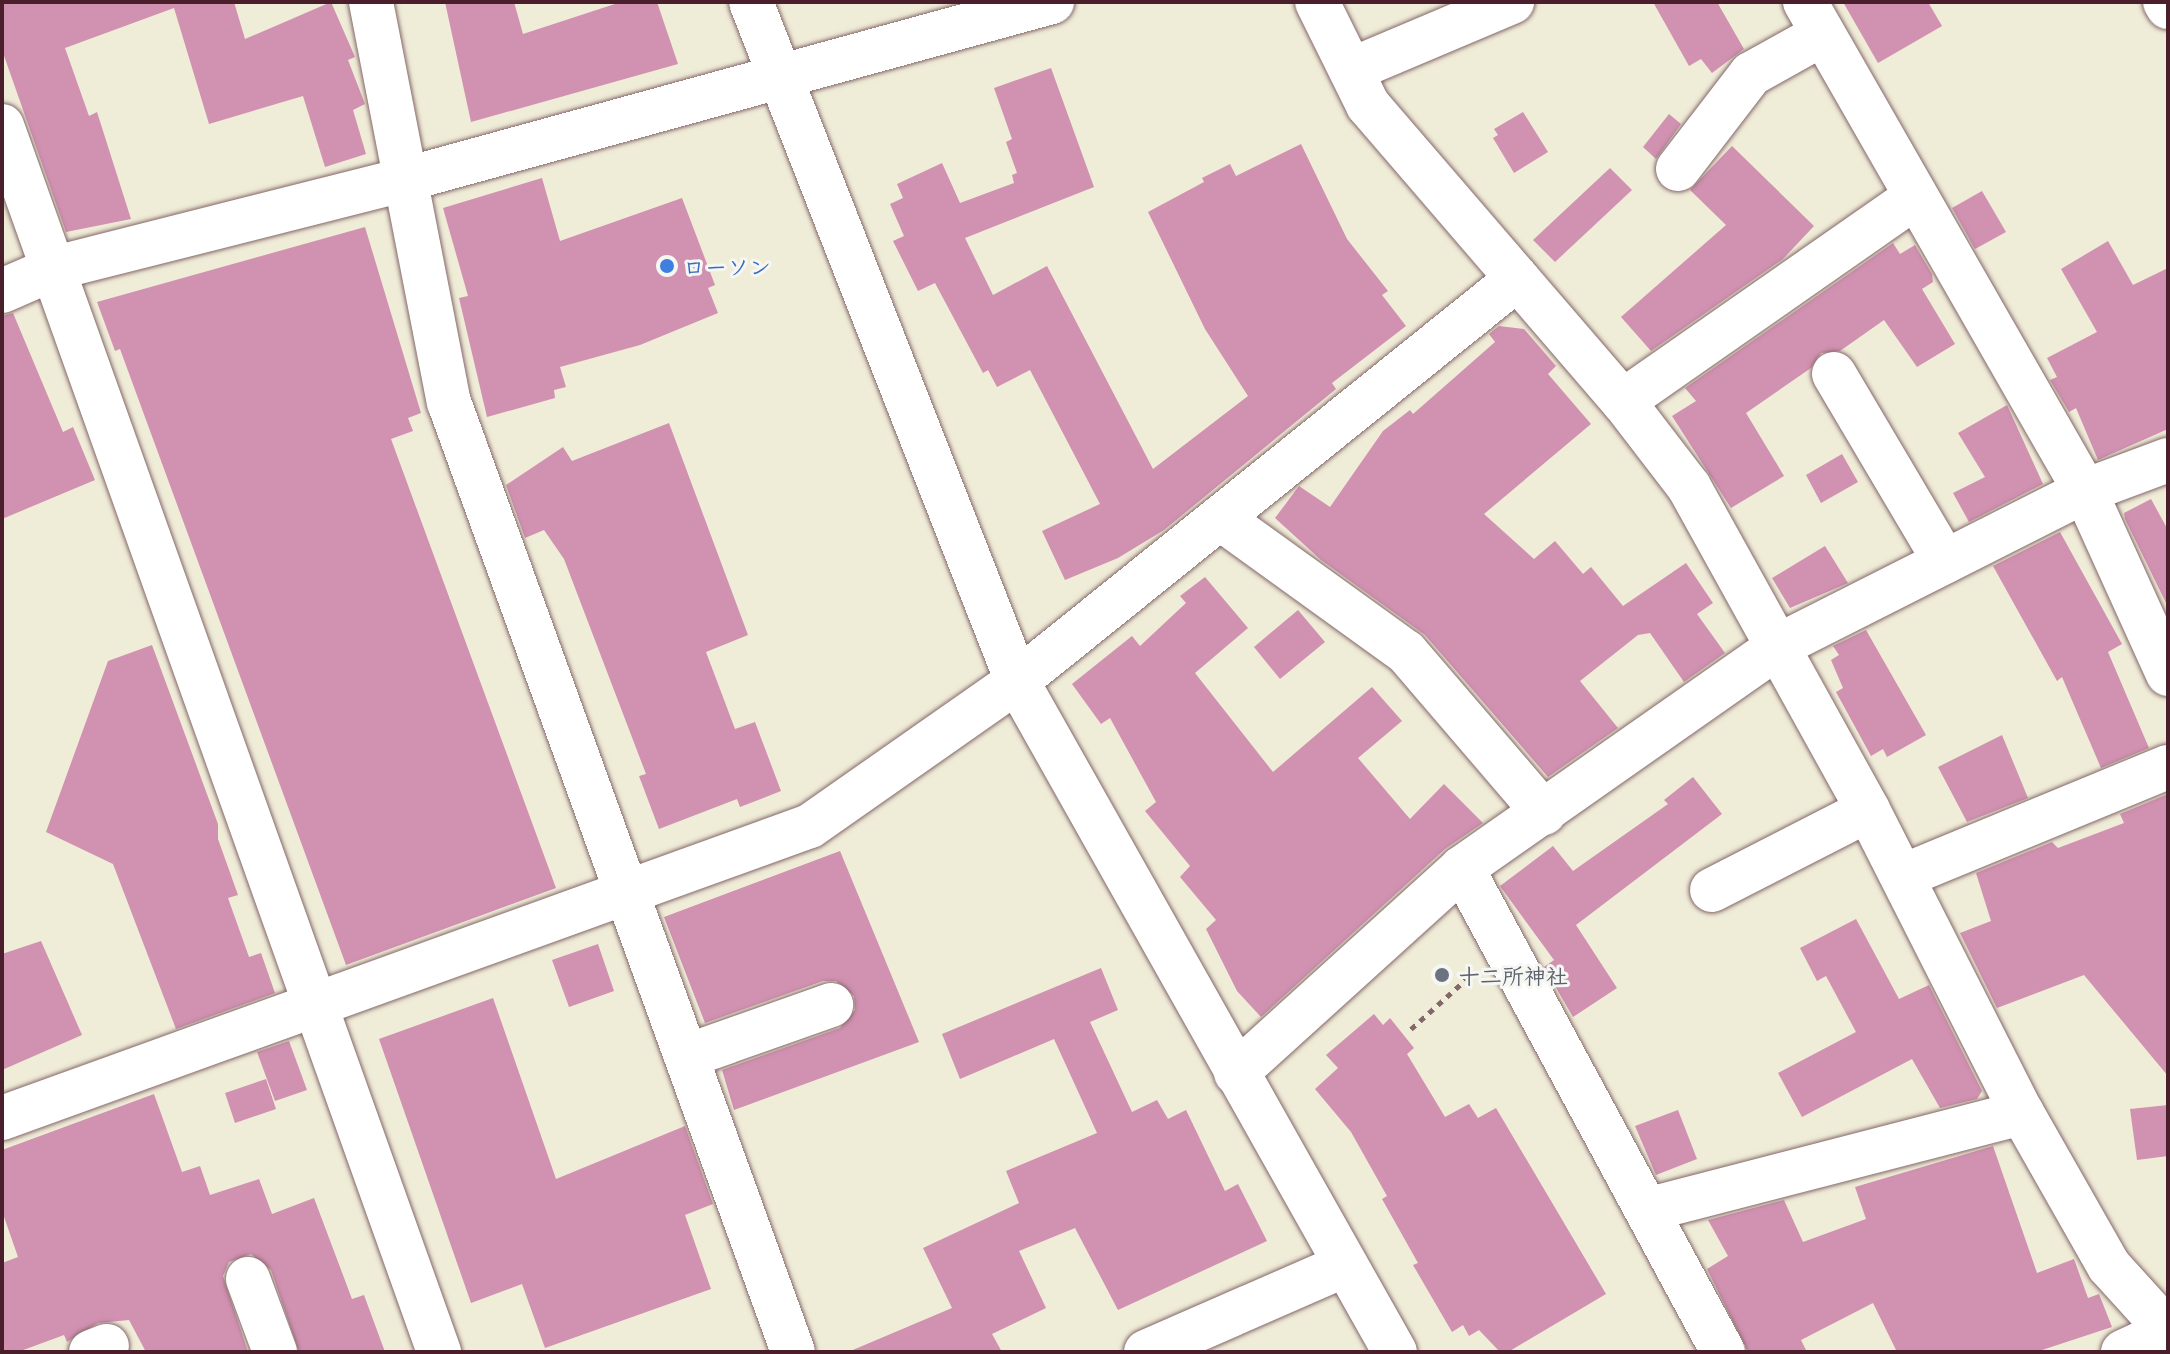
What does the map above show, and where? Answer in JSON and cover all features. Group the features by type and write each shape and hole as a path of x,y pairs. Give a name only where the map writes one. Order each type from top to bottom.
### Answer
{"street":[{"path":"371,2 449,402 793,1352"},
{"path":"751,2 1017,681 1395,1352"},
{"path":"2,291 55,268 407,179 1052,2"},
{"path":"1317,2 1368,105 1623,401 1689,487 1780,645 1868,810 2022,1113 2109,1266 2168,1331 2123,1352"},
{"path":"1351,70 1512,2"},
{"path":"1678,169 1751,74 1814,18 1914,198 2085,491 2168,674"},
{"path":"2,126 439,1352"},
{"path":"1623,401 1914,198"},
{"path":"2,1118 315,1002 810,826 1017,681 1517,279"},
{"path":"1834,374 1945,562"},
{"path":"1236,1073 1462,868 1780,645 2085,491 2168,460"},
{"path":"1220,518 1406,652 1544,813"},
{"path":"1903,876 2168,767"},
{"path":"1712,890 1868,810"},
{"path":"1462,868 1650,1209 1723,1352"},
{"path":"687,1056 831,1005"},
{"path":"1650,1209 2022,1113"},
{"path":"1146,1352 1345,1265"},
{"path":"248,1279 275,1352"}],"path":[{"path":"1411,1029 1505,945"}],"building":[{"path":"2,2 234,2 245,39 331,2 355,57 348,60 365,104 353,110 366,154 325,167 303,96 209,124 174,8 65,48 89,116 97,112 131,219 66,232 2,50"},
{"path":"445,2 514,2 523,34 621,2 657,2 678,64 471,122"},
{"path":"1653,2 1717,2 1744,49 1712,73 1701,59 1689,66"},
{"path":"1843,2 1928,2 1942,26 1878,63"},
{"path":"1051,68 1094,187 965,238 993,295 1047,266 1153,469 1248,396 1205,329 1148,212 1204,182 1202,178 1230,164 1236,176 1301,144 1347,239 1388,291 1382,295 1406,326 1332,383 1336,389 1164,530 1118,558 1065,580 1042,531 1100,504 1030,370 997,387 988,370 983,373 935,283 918,291 893,241 904,236 890,204 903,198 897,184 942,163 960,203 1014,183 1012,175 1017,173 1006,142 1012,139 994,88"},
{"path":"1523,112 1548,152 1514,173 1493,138 1498,135 1494,129"},
{"path":"1669,114 1681,124 1656,159 1643,147"},
{"path":"1732,146 1814,226 1783,259 1651,351 1621,317 1726,225 1690,190"},
{"path":"1610,168 1632,190 1555,262 1533,240"},
{"path":"542,178 560,241 682,198 715,285 708,288 718,313 640,345 560,367 566,387 554,390 555,398 487,417 459,298 468,296 443,208"},
{"path":"1982,191 2006,232 1975,249 1952,208"},
{"path":"365,227 421,413 408,418 413,431 391,439 556,888 346,965 120,349 115,351 97,302"},
{"path":"2108,241 2133,285 2168,268 2168,429 2098,460 2076,408 2069,412 2050,380 2057,377 2047,358 2097,332 2061,269"},
{"path":"1893,243 1900,254 1915,245 1932,274 1933,282 1922,289 1955,344 1917,367 1884,320 1840,351 1821,353 1811,368 1746,413 1784,476 1731,508 1672,416 1696,401 1685,388"},
{"path":"13,313 63,432 73,427 95,480 2,519 2,316"},
{"path":"1499,326 1524,329 1556,366 1548,374 1591,424 1484,514 1534,559 1555,541 1583,574 1591,567 1623,606 1686,563 1713,603 1697,614 1725,653 1684,682 1650,633 1638,635 1580,681 1618,728 1548,777 1425,635 1321,560 1275,518 1299,486 1330,507 1383,431 1410,410 1413,414 1495,342 1489,334"},
{"path":"2007,405 2043,484 1969,522 1953,493 1985,477 1958,433"},
{"path":"669,423 748,635 706,652 735,729 755,722 781,791 740,807 737,799 659,829 639,776 646,774 564,559 544,530 525,538 506,485 563,447 572,461"},
{"path":"1842,454 1858,482 1821,503 1806,475"},
{"path":"2151,499 2168,530 2168,607 2124,513"},
{"path":"2060,532 2122,644 2108,652 2149,748 2101,768 2062,677 2057,681 1993,566"},
{"path":"1825,546 1848,583 1790,608 1772,578"},
{"path":"1205,577 1248,628 1195,673 1273,772 1372,687 1402,721 1358,758 1410,819 1444,784 1483,823 1445,849 1261,1017 1237,991 1206,929 1216,920 1180,877 1190,866 1145,811 1156,802 1110,718 1101,724 1072,684 1132,636 1140,646 1186,603 1180,596"},
{"path":"1298,610 1325,642 1280,679 1254,647"},
{"path":"1866,630 1926,735 1887,757 1883,749 1871,756 1836,692 1843,688 1831,660 1839,655 1833,646"},
{"path":"152,645 218,824 218,839 238,895 228,898 249,957 261,953 275,993 176,1029 113,864 46,832 108,661"},
{"path":"2002,735 2028,798 1967,822 1938,767"},
{"path":"1693,777 1722,814 1576,925 1617,988 1573,1017 1544,967 1554,960 1500,886 1553,846 1573,871 1668,804 1664,800"},
{"path":"2168,794 2168,1076 2084,975 1997,1008 1960,933 1991,921 1976,873 2052,842 2058,848 2124,823 2120,814"},
{"path":"840,851 919,1042 734,1110 722,1070 840,1028 855,1010 854,996 836,981 823,981 705,1023 664,917"},
{"path":"1856,919 1899,999 1929,985 1982,1091 1977,1099 1940,1108 1912,1059 1802,1117 1778,1073 1856,1032 1826,976 1817,981 1800,948"},
{"path":"41,941 82,1035 2,1070 2,954"},
{"path":"598,944 614,991 569,1007 552,960"},
{"path":"1101,968 1118,1010 1090,1022 1132,1112 1157,1100 1168,1119 1186,1110 1225,1191 1238,1184 1267,1241 1118,1310 1075,1228 1019,1251 1046,1308 992,1334 1002,1352 848,1352 952,1308 923,1248 1019,1203 1006,1171 1097,1133 1054,1039 960,1079 942,1034"},
{"path":"493,998 556,1179 685,1126 713,1204 685,1215 711,1289 545,1348 522,1284 471,1303 379,1039"},
{"path":"1374,1014 1383,1025 1390,1018 1414,1048 1407,1054 1445,1117 1469,1104 1478,1118 1496,1108 1606,1294 1508,1352 1500,1352 1479,1330 1469,1336 1463,1325 1452,1332 1413,1265 1418,1263 1382,1199 1387,1196 1351,1132 1315,1089 1338,1068 1326,1055"},
{"path":"289,1041 307,1090 275,1101 257,1052"},
{"path":"266,1079 276,1109 235,1123 225,1093"},
{"path":"154,1094 182,1172 200,1166 210,1195 259,1179 272,1214 314,1198 352,1299 364,1295 385,1352 299,1352 271,1270 251,1254 229,1262 223,1276 248,1352 146,1352 129,1320 98,1323 67,1342 64,1335 18,1352 2,1352 2,1263 18,1257 2,1211 2,1150"},
{"path":"2168,1105 2168,1156 2137,1160 2130,1109"},
{"path":"1678,1110 1697,1159 1656,1175 1635,1126"},
{"path":"1993,1146 2037,1273 2074,1259 2088,1298 2099,1294 2112,1327 2036,1352 1897,1352 1873,1303 1801,1340 1807,1352 1748,1352 1707,1269 1728,1256 1708,1220 1784,1200 1803,1242 1866,1219 1855,1187"}],"place":[{"name":"ローソン","path":"667,266"},
{"name":"十二所神社","path":"1442,975"}]}
